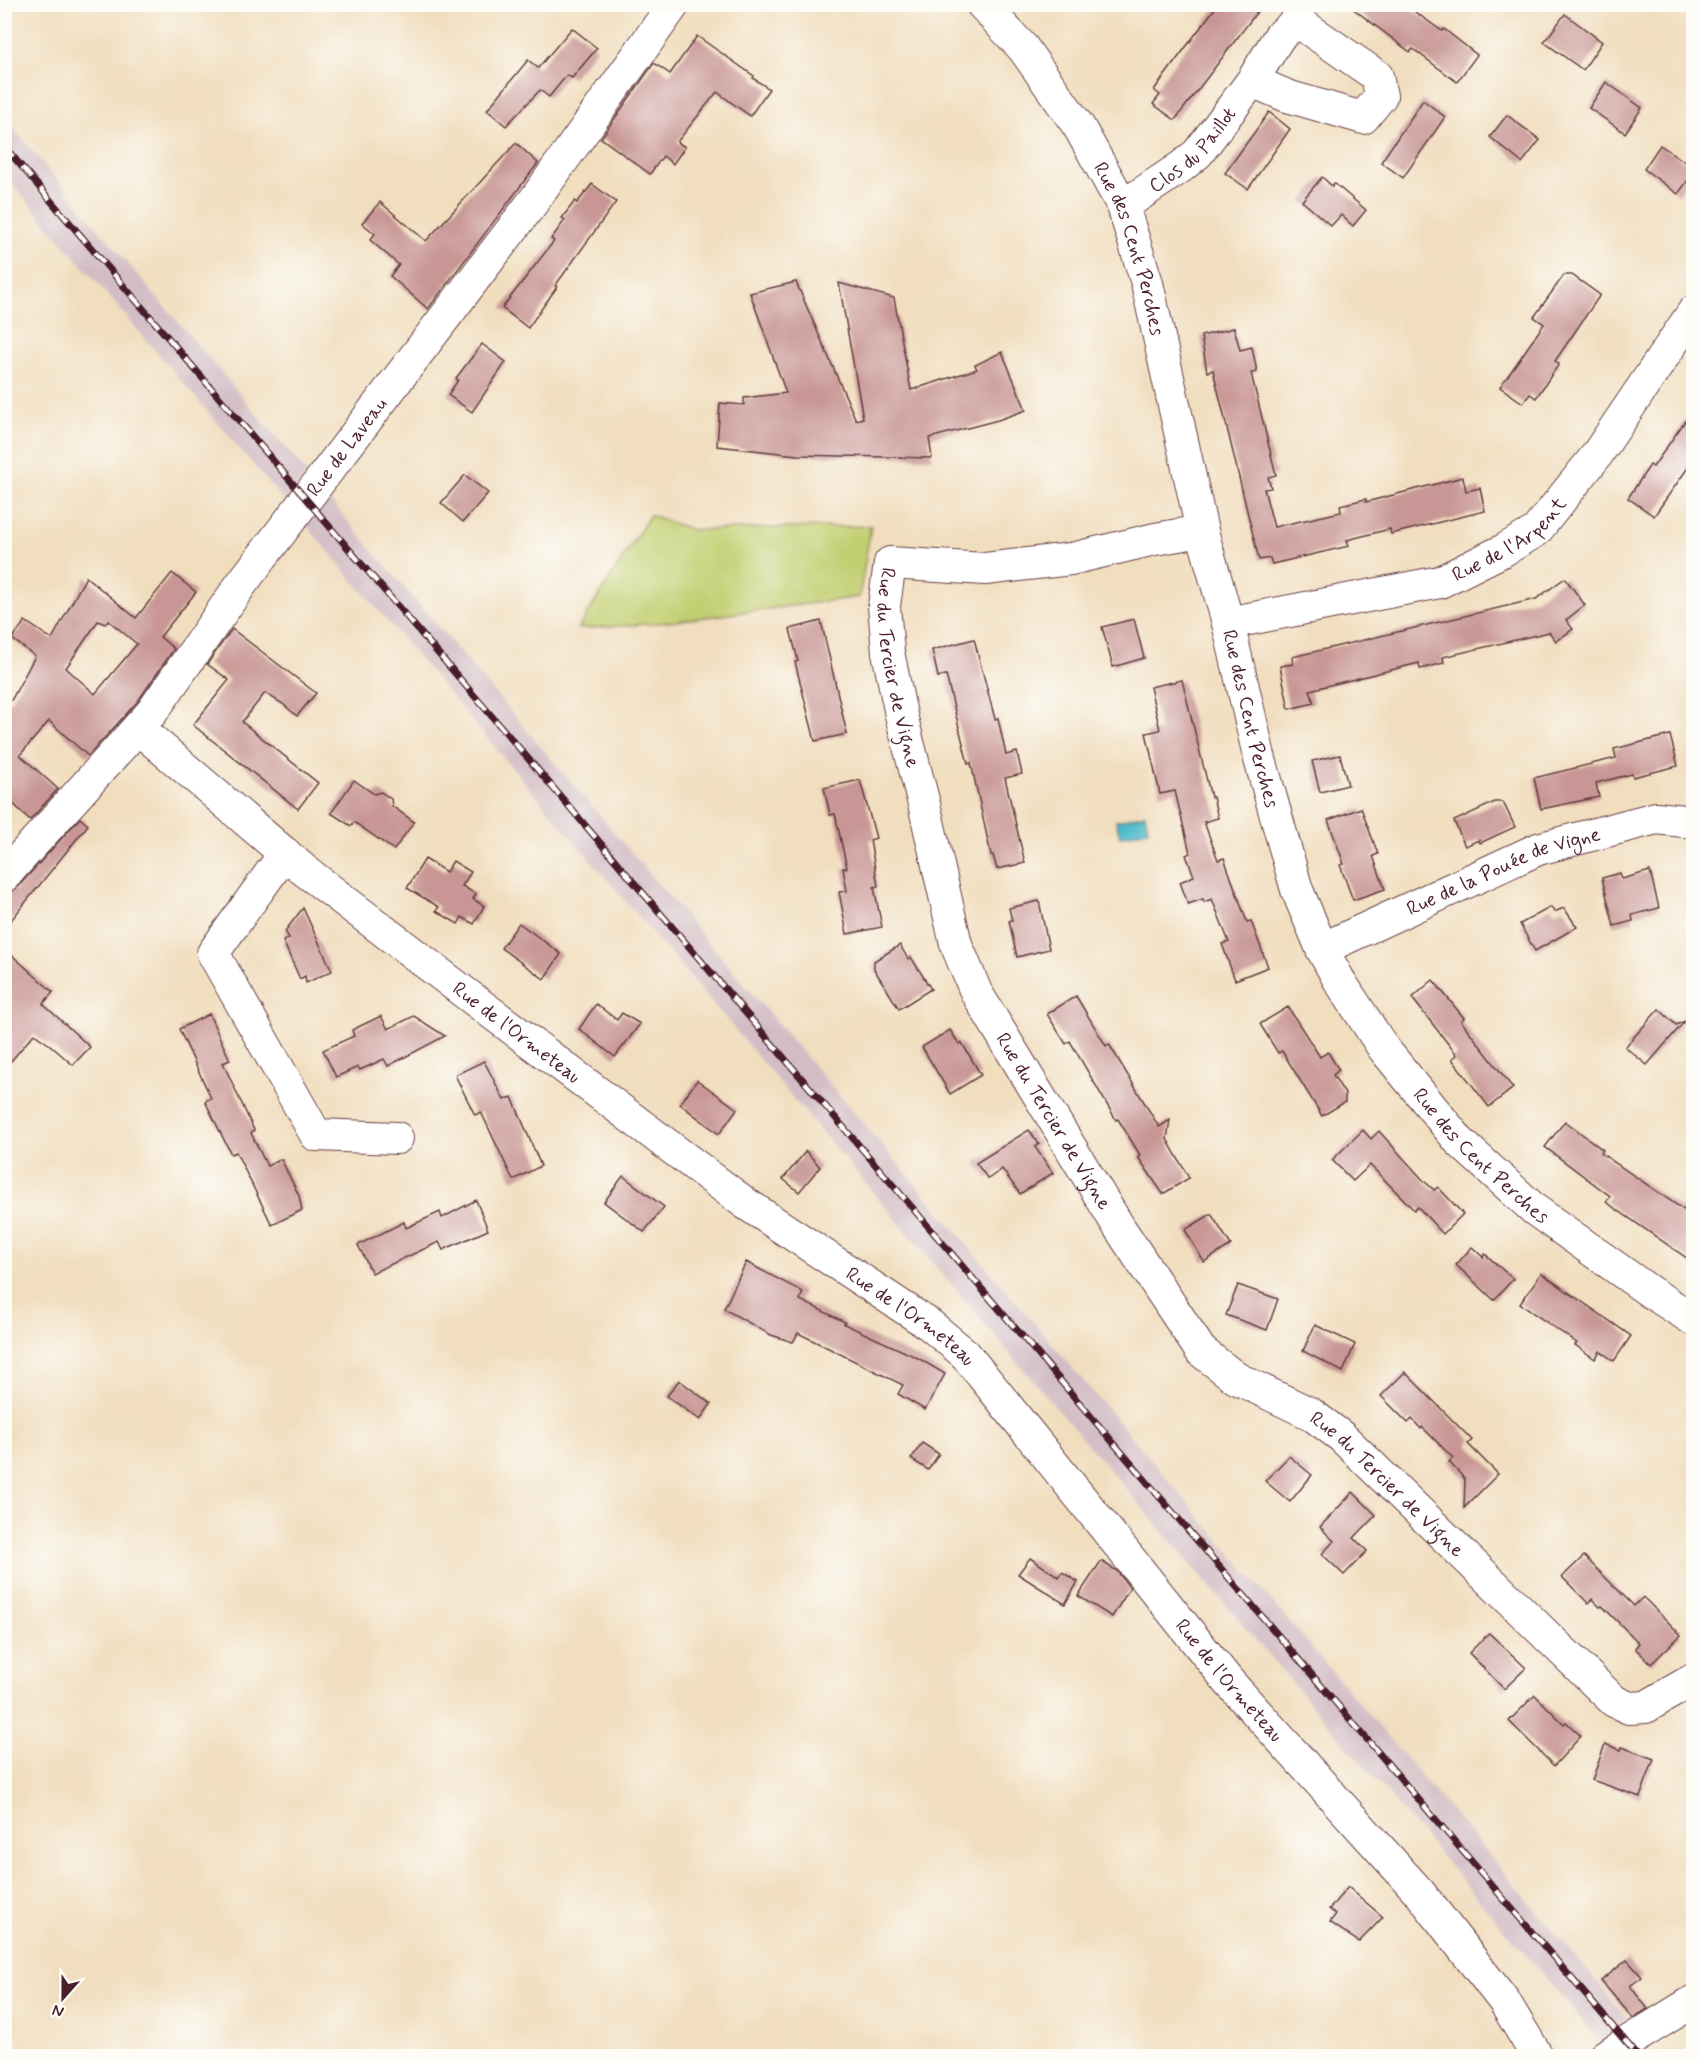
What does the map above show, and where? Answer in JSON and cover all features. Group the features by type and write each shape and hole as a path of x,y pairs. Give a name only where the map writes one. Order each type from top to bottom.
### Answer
{"street":[{"name":"Rue de Laveau","path":"4,876 152,712 242,583 536,198 674,4"},
{"name":"Rue des Cent Perches","path":"982,4 1023,48 1079,127 1123,206 1147,283 1202,531 1228,623 1259,756 1297,890 1322,949 1384,1050 1460,1142 1535,1210 1694,1320"},
{"name":"Clos du Paillot","path":"1123,206 1198,153 1252,81"},
{"name":"Rue de l'Arpent","path":"1228,623 1440,582 1536,531 1596,456 1694,311"},
{"name":"Rue du Tercier de Vigne","path":"1202,531 1071,559 985,569 890,563 884,606 890,662 956,944 976,992 1119,1227 1181,1322 1208,1358 1236,1378 1311,1414 1342,1437 1614,1701 1629,1708 1646,1707 1694,1679"},
{"name":"Rue de l'Ormeteau","path":"138,728 285,853 482,1006 745,1203 930,1325 965,1354 1229,1682 1420,1893 1504,2001 1537,2056"},
{"name":"Rue de la Pouée de Vigne","path":"1322,949 1538,849 1656,818 1694,822"},
{"path":"285,853 213,953 316,1135 397,1138"},
{"path":"1605,2056 1694,2001"}],"shaded area":[{"path":"4,118 307,473 286,503 5,175"},
{"path":"327,497 1628,2018 1599,2040 1024,1370 306,525"}],"green space":[{"path":"650,515 693,530 871,526 859,597 660,623 578,629"}],"water":[{"path":"1145,814 1148,830 1120,836 1116,821"}],"building":[{"path":"1218,4 1263,4 1175,120 1153,104 1160,95 1154,90"},
{"path":"1347,4 1404,4 1442,31 1444,29 1477,55 1457,82 1413,49 1410,52"},
{"path":"1565,14 1602,42 1583,70 1544,42"},
{"path":"572,28 597,48 572,78 567,75 549,97 540,90 506,126 487,110 528,60 538,68"},
{"path":"697,36 769,89 750,116 717,92 677,142 685,147 673,164 663,156 650,174 601,138 654,63 670,74"},
{"path":"1606,82 1642,108 1625,133 1589,108"},
{"path":"1423,100 1445,117 1403,178 1381,162"},
{"path":"1269,112 1290,129 1248,189 1225,173"},
{"path":"1507,115 1540,140 1522,163 1490,137"},
{"path":"516,143 538,163 428,309 390,276 399,265 370,240 375,234 362,223 380,202 426,241"},
{"path":"1660,145 1694,168 1694,172 1678,194 1644,169"},
{"path":"1322,177 1332,186 1334,183 1366,210 1353,226 1341,215 1331,226 1302,201"},
{"path":"592,184 616,202 555,286 557,287 528,328 502,308 554,241 551,239 565,220 562,218"},
{"path":"1564,275 1572,275 1600,295 1555,361 1559,364 1536,398 1530,394 1523,403 1500,387 1544,324 1534,317"},
{"path":"796,282 856,420 863,418 839,283 894,298 911,390 977,369 975,365 1002,352 1026,410 998,420 929,438 932,458 797,455 717,446 720,403 744,405 744,398 786,393 750,293"},
{"path":"1234,328 1240,350 1252,347 1257,372 1251,373 1276,475 1268,477 1271,488 1264,489 1274,527 1341,512 1340,505 1366,499 1366,502 1463,477 1466,491 1480,488 1485,511 1391,534 1390,529 1347,540 1349,546 1272,564 1270,558 1259,560 1213,370 1207,372 1201,336"},
{"path":"482,344 506,362 472,412 448,395 458,380 456,378"},
{"path":"1694,408 1694,459 1654,516 1628,498 1650,465 1653,467"},
{"path":"465,475 488,493 463,522 441,503"},
{"path":"172,573 196,592 160,637 174,649 138,701 88,756 49,721 20,755 58,789 30,820 4,795 4,706 12,699 35,656 12,639 25,621 52,639 86,577 136,618","holes":["98,621 105,624 109,621 137,644 95,694 66,668"]},
{"path":"1565,578 1585,605 1566,620 1573,629 1556,641 1549,632 1443,657 1444,663 1420,669 1419,663 1310,690 1314,703 1289,709 1280,666 1293,664 1292,657 1536,599"},
{"path":"1134,619 1144,658 1113,667 1102,627"},
{"path":"821,621 847,734 815,741 795,662 798,661 790,629"},
{"path":"232,629 316,693 297,716 265,693 242,722 318,783 298,809 193,725 229,680 207,664"},
{"path":"974,639 995,719 998,718 1006,755 1017,752 1022,774 1005,778 1025,863 997,869 993,855 991,855 971,763 968,764 946,675 938,677 932,650"},
{"path":"1182,680 1218,818 1204,822 1218,860 1224,858 1247,922 1251,921 1268,967 1235,980 1222,944 1229,942 1212,899 1204,902 1203,899 1188,904 1180,882 1194,876 1186,855 1190,853 1175,791 1160,794 1146,733 1160,730 1150,687"},
{"path":"1670,735 1678,766 1596,783 1599,797 1541,809 1534,778 1616,758 1614,749"},
{"path":"1340,755 1348,785 1320,792 1312,761"},
{"path":"354,780 374,794 381,792 391,799 392,806 414,822 394,850 354,822 351,826 331,813"},
{"path":"860,780 876,838 870,840 878,886 874,887 882,927 847,934 839,892 847,891 843,868 847,868 835,814 830,815 824,788"},
{"path":"1495,802 1503,802 1515,827 1480,843 1479,840 1465,846 1454,821"},
{"path":"1361,808 1378,854 1373,856 1385,889 1353,900 1340,865 1344,864 1328,820"},
{"path":"80,818 88,825 4,929 4,896 17,888"},
{"path":"425,859 446,872 453,861 471,872 462,886 476,894 473,899 484,906 474,924 462,917 458,924 436,911 439,907 407,888"},
{"path":"1650,871 1659,908 1632,915 1633,921 1614,926 1602,878 1620,873 1622,879"},
{"path":"1039,901 1049,949 1017,957 1009,921 1012,920 1009,908"},
{"path":"1551,907 1554,912 1564,908 1577,927 1535,951 1520,924"},
{"path":"303,908 332,971 306,983 305,976 300,979 283,941 289,938 285,931"},
{"path":"519,923 561,954 544,979 501,948"},
{"path":"900,945 908,959 911,957 931,989 899,1009 874,969 874,961"},
{"path":"4,948 53,992 43,1004 90,1047 73,1065 34,1034 5,1068"},
{"path":"1433,980 1464,1018 1461,1021 1513,1088 1489,1107 1452,1059 1457,1055 1412,998"},
{"path":"1076,996 1106,1046 1109,1044 1159,1127 1170,1120 1167,1139 1189,1178 1163,1194 1138,1157 1140,1155 1118,1119 1116,1120 1070,1041 1066,1044 1047,1014"},
{"path":"596,1004 617,1020 622,1013 640,1024 615,1057 579,1029"},
{"path":"1288,1007 1320,1057 1328,1052 1339,1070 1333,1075 1345,1094 1345,1102 1322,1116 1282,1051 1278,1053 1260,1024"},
{"path":"1659,1009 1676,1025 1685,1021 1647,1065 1625,1047"},
{"path":"209,1014 230,1060 223,1063 254,1130 251,1133 267,1166 281,1159 299,1196 302,1210 272,1225 236,1152 231,1154 205,1101 211,1098 179,1029"},
{"path":"381,1016 388,1029 414,1016 445,1036 388,1066 384,1059 360,1070 358,1067 336,1077 323,1050 354,1036 352,1030"},
{"path":"950,1030 959,1044 962,1043 981,1075 950,1094 922,1047"},
{"path":"484,1061 504,1100 512,1097 541,1166 513,1180 481,1112 475,1115 455,1075"},
{"path":"697,1080 737,1109 719,1134 680,1104"},
{"path":"1565,1121 1603,1150 1601,1153 1694,1217 1694,1263 1606,1202 1610,1196 1545,1147"},
{"path":"1029,1130 1039,1144 1035,1147 1053,1173 1020,1194 1002,1169 988,1179 976,1163"},
{"path":"1363,1130 1371,1139 1379,1131 1424,1181 1434,1190 1438,1187 1463,1214 1443,1234 1418,1207 1414,1210 1370,1165 1353,1181 1332,1160"},
{"path":"806,1151 820,1167 799,1192 783,1179"},
{"path":"623,1176 664,1207 644,1232 604,1202"},
{"path":"476,1200 488,1230 443,1250 439,1242 372,1273 358,1245 404,1222 406,1228 440,1212 442,1218"},
{"path":"1211,1214 1231,1245 1204,1262 1185,1230"},
{"path":"1472,1247 1483,1257 1485,1254 1513,1279 1494,1300 1456,1265"},
{"path":"746,1262 803,1292 800,1300 845,1322 844,1324 918,1358 945,1374 925,1410 898,1394 903,1385 798,1333 793,1342 771,1335 724,1309"},
{"path":"1541,1273 1631,1336 1614,1361 1600,1351 1595,1359 1575,1345 1577,1343 1520,1304"},
{"path":"1238,1285 1278,1299 1267,1330 1226,1315"},
{"path":"1315,1325 1355,1344 1343,1372 1303,1351"},
{"path":"1405,1372 1472,1440 1468,1444 1498,1474 1464,1508 1465,1479 1449,1462 1453,1458 1422,1427 1421,1429 1412,1419 1408,1423 1381,1396"},
{"path":"679,1380 711,1404 700,1420 667,1396"},
{"path":"922,1443 939,1454 928,1470 911,1459"},
{"path":"1289,1456 1312,1475 1290,1502 1265,1481"},
{"path":"1353,1492 1376,1515 1354,1538 1367,1551 1344,1575 1322,1554 1334,1541 1320,1527"},
{"path":"1584,1556 1634,1606 1643,1597 1681,1635 1651,1664 1635,1648 1639,1643 1602,1606 1600,1607 1592,1599 1588,1603 1562,1577"},
{"path":"1030,1558 1059,1577 1062,1572 1078,1582 1065,1604 1018,1574"},
{"path":"1101,1561 1117,1571 1130,1588 1112,1617 1078,1596"},
{"path":"1489,1633 1526,1668 1504,1689 1469,1653"},
{"path":"1535,1695 1564,1724 1566,1722 1581,1736 1554,1766 1509,1721"},
{"path":"1605,1744 1621,1750 1622,1747 1654,1759 1640,1797 1592,1780"},
{"path":"1348,1887 1383,1917 1359,1942 1330,1922 1336,1914 1329,1909"},
{"path":"1627,1960 1642,1977 1630,1986 1648,2009 1633,2018 1601,1981"}],"railway":[{"path":"4,146 1638,2056"}]}
